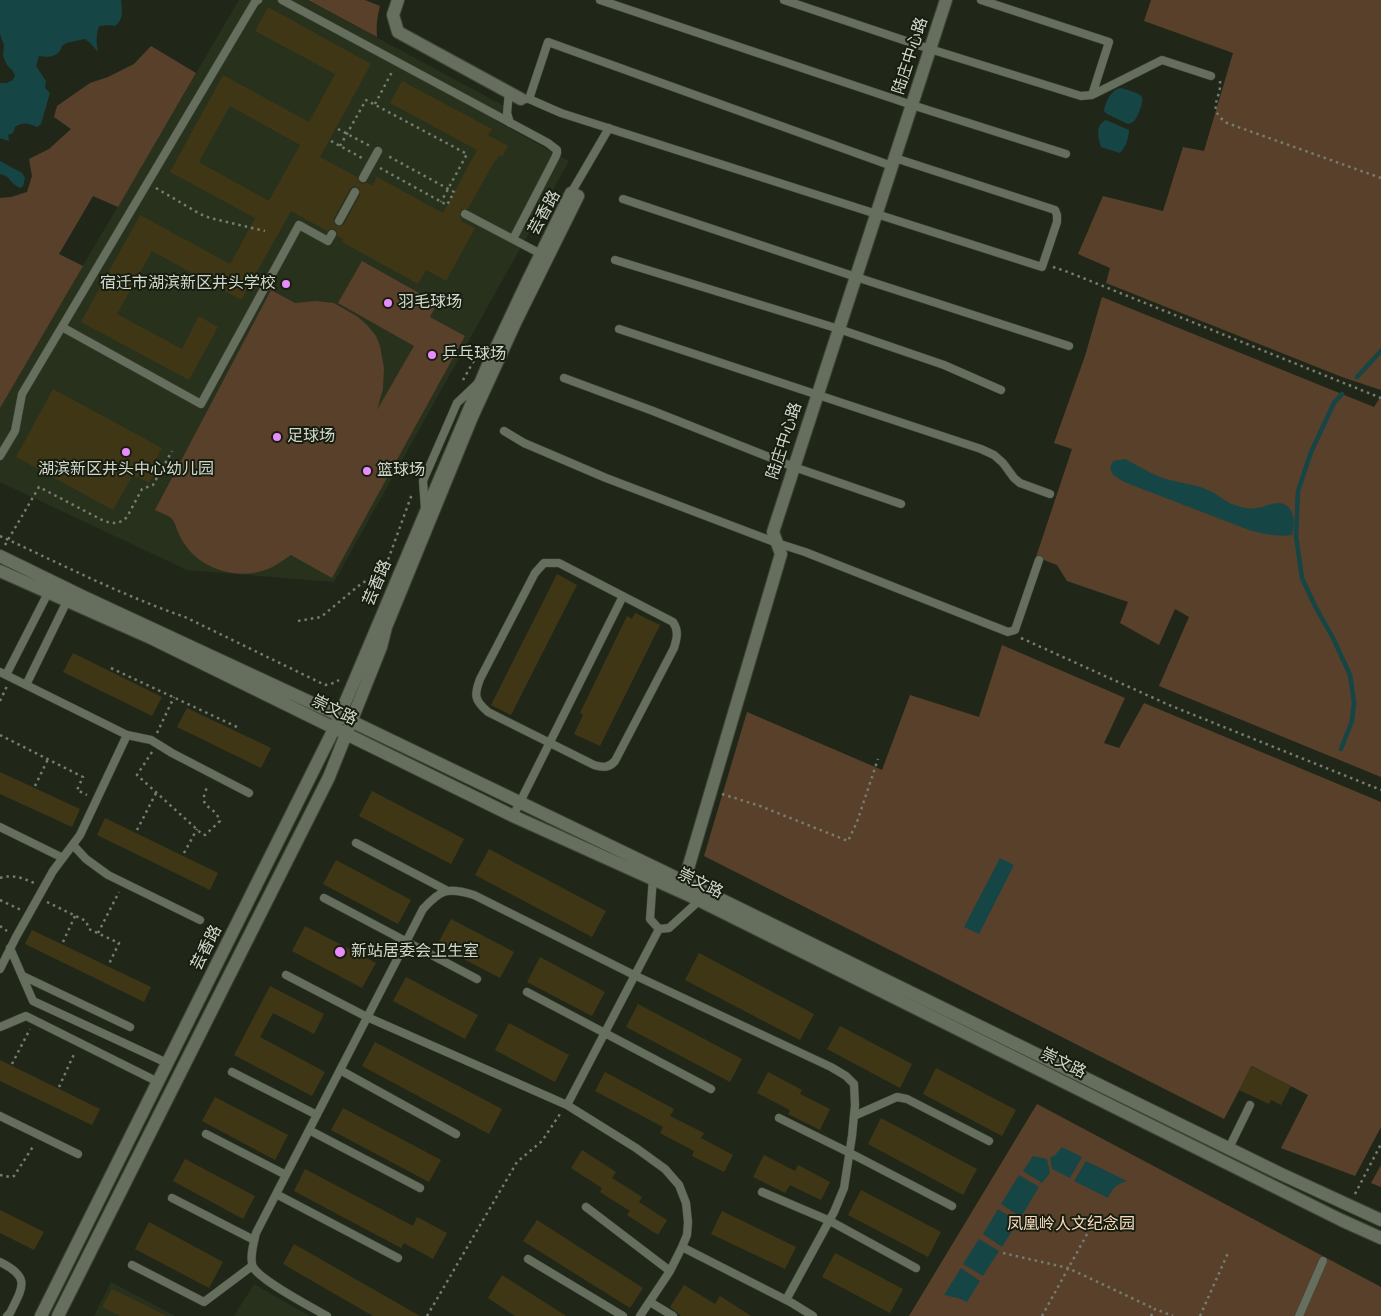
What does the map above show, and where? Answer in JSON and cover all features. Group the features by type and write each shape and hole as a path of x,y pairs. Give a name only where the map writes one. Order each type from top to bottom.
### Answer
{"street":[{"path":"398,0 393,15 398,32 525,99"},
{"name":"陆庄中心路","path":"685,888 711,791 781,554 772,532 946,0"},
{"name":"芸香路","path":"58,1316 324,786 345,718 425,512 481,381 544,256 578,196 572,193"},
{"name":"芸香路","path":"345,718 382,647 386,627 472,417 544,256"},
{"name":"崇文路","path":"2,551 51,587"},
{"name":"崇文路","path":"0,571 51,587 345,718 520,802 654,874"},
{"name":"崇文路","path":"70,596 340,732 513,816 685,888 1341,1220 1381,1238"},
{"name":"芸香路","path":"41,1316 158,1082 340,732"},
{"name":"崇文路","path":"703,897 1348,1206 1381,1220"}],"lane":[{"path":"0,456 15,431 22,394 255,2 258,0"},
{"path":"282,0 548,143 556,150 557,153 513,240"},
{"path":"600,0 912,105 1066,154"},
{"path":"784,0 930,49 1081,96 1092,95 1162,60 1211,76"},
{"path":"981,0 1109,42 1092,95"},
{"path":"548,42 893,162 1055,210 1057,222 1042,267 609,128 525,99 548,42"},
{"path":"509,92 507,113 510,123"},
{"path":"572,193 609,128"},
{"path":"363,178 378,151"},
{"path":"339,221 355,192"},
{"path":"623,198 856,277 1069,346"},
{"path":"465,214 544,256"},
{"path":"62,327 202,404 299,225 328,241 332,234"},
{"path":"615,260 839,329 944,365 1001,390"},
{"path":"618,329 981,449 994,455 1004,463 1014,478 1020,483 1050,494"},
{"path":"564,378 794,467 901,504"},
{"path":"504,431 524,443 606,478 805,552 1008,632 1015,630 1039,560"},
{"path":"544,563 558,563 623,596 673,622 677,628 677,637 674,648 615,762 607,767 594,765 488,712 481,706 476,698 476,689 480,679 534,573 544,563"},
{"path":"51,587 6,675 127,735 152,740 249,793"},
{"path":"26,685 70,596"},
{"path":"513,816 623,596"},
{"path":"0,969 44,887 80,835 127,735"},
{"path":"0,827 64,858"},
{"path":"356,843 446,890 459,890 474,895 634,975 831,1067 846,1076 854,1084 854,1116 844,1188 830,1220 786,1300"},
{"path":"73,845 86,859 108,875 200,920"},
{"path":"654,874 650,919 659,929"},
{"path":"327,1316 263,1278 252,1266 254,1240 423,909 434,897 446,890"},
{"path":"659,929 669,928 703,897"},
{"path":"324,898 477,979"},
{"path":"567,1105 659,929"},
{"path":"10,948 33,1001 168,1063"},
{"path":"286,975 367,1017 567,1105 636,1148 665,1169 679,1185 686,1202 687,1235 670,1272 640,1316"},
{"path":"23,976 130,1027"},
{"path":"527,992 711,1089"},
{"path":"0,1027 26,1016 33,1001"},
{"path":"26,1016 158,1082"},
{"path":"340,1070 456,1134"},
{"path":"232,1072 317,1115"},
{"path":"854,1116 897,1097 907,1099 989,1141"},
{"path":"1228,1148 1250,1105"},
{"path":"0,1116 78,1154"},
{"path":"780,1118 952,1206"},
{"path":"309,1130 420,1188"},
{"path":"206,1134 286,1175"},
{"path":"762,1192 830,1220 916,1268"},
{"path":"276,1194 398,1258"},
{"path":"172,1198 254,1240"},
{"path":"586,1207 670,1272"},
{"path":"682,1247 786,1300 813,1316"},
{"path":"528,1259 623,1316"},
{"path":"1299,1316 1323,1261"},
{"path":"0,1262 19,1274 22,1283 8,1316"},
{"path":"132,1265 204,1302 252,1266"},
{"path":"650,1302 673,1316"}],"path":[{"path":"375,104 397,62"},
{"path":"1211,76 1220,82 1215,107 1218,115 1227,123 1381,178"},
{"path":"340,146 366,100 467,154 441,202"},
{"path":"331,141 447,205 454,192 338,129"},
{"path":"148,183 200,214 265,231"},
{"path":"1042,267 1054,267 1068,272 1381,398"},
{"path":"460,384 466,377 478,351"},
{"path":"2,551 39,487 104,521 116,524 127,517 142,489 153,485 172,451"},
{"path":"375,594 411,502 414,486"},
{"path":"0,536 93,580 161,609 185,617 325,685 334,683 342,678"},
{"path":"298,621 321,617 362,583 382,576"},
{"path":"1008,632 1169,705 1381,790"},
{"path":"111,668 239,728"},
{"path":"0,701 6,675"},
{"path":"174,697 156,742 137,775 196,829 206,835 220,821 219,817 203,800 213,774"},
{"path":"0,735 83,777 77,790 97,800"},
{"path":"35,786 48,759"},
{"path":"711,791 760,806 848,841 858,822 878,759"},
{"path":"137,830 156,793"},
{"path":"184,853 196,829"},
{"path":"0,878 16,876 44,887"},
{"path":"98,934 123,882"},
{"path":"38,898 86,921 89,929 119,943 109,964"},
{"path":"0,900 29,914"},
{"path":"63,942 75,916"},
{"path":"12,1064 35,1020"},
{"path":"59,1087 80,1043"},
{"path":"427,1316 517,1162 542,1141 567,1105"},
{"path":"0,1175 14,1176 40,1136"},
{"path":"1348,1206 1381,1144"},
{"path":"1042,1316 1097,1216"},
{"path":"1003,1253 1068,1268 1173,1316"},
{"path":"1200,1316 1228,1253"},
{"path":"1151,1316 1155,1309"}],"shaded area":[{"name":"宿迁市湖滨新区井头学校","path":"239,0 307,0 504,106 496,121 569,161 334,582 187,570 0,482 0,407"},
{"path":"111,1282 175,1316 94,1316"},
{"path":"254,1284 309,1316 234,1316"}],"green space":[{"path":"308,0 365,0 380,6 377,37"},
{"path":"1151,0 1381,0 1381,390 1342,377 1106,283 1110,268 1078,254 1103,196 1163,211 1183,147 1204,151 1233,53 1144,21"},
{"path":"151,46 196,73 118,207 93,196 59,254 83,266 0,408 0,198 27,192 32,176 29,159 49,149 71,129 54,117 57,106 90,83 108,77 134,64"},
{"path":"362,261 437,303 430,317 465,336 332,578 291,555 268,569 247,574 225,572 215,568 196,557 187,548 175,523 169,516 155,510 271,290 295,303 316,301 334,303 358,317 367,325 376,336 380,346 384,368 383,389 377,410 414,346 338,303"},
{"path":"1102,297 1374,407 1381,396 1381,777 1159,686 1189,617 1175,609 1159,645 1120,623 1128,602 1067,581 1057,565 1036,557 1072,449 1054,443 1085,356"},
{"path":"1002,645 1125,698 1104,743 1119,748 1144,703 1381,802 1381,1127 1355,1176 1281,1148 1308,1095 1252,1066 1224,1119 704,856 747,712 882,770 910,695 979,717"},
{"name":"凤凰岭人文纪念园","path":"1037,1104 1381,1287 1381,1316 909,1316"},
{"path":"1381,1165 1381,1187 1371,1183"}],"water":[{"path":"0,0 121,0 122,8 121,18 115,26 99,26 97,33 98,52 85,39 66,43 56,55 39,56 36,66 46,81 45,88 50,93 41,124 37,127 26,124 18,125 13,133 8,135 9,141 0,138 0,83 7,83 13,80 15,75 3,56 4,45 0,34"},
{"path":"1120,88 1142,97 1138,115 1133,122 1128,124 1104,111 1109,97"},
{"path":"1106,120 1129,130 1126,143 1120,153 1101,147 1098,135 1099,128"},
{"path":"0,161 22,173 25,178 23,186 20,188 7,177 0,174"},
{"path":"1125,459 1160,477 1202,488 1241,507 1258,508 1277,503 1284,504 1293,515 1294,528 1292,535 1270,535 1249,530 1124,482 1113,475 1110,468 1113,461"},
{"path":"1000,858 1014,865 979,934 964,927"},
{"path":"1062,1147 1082,1157 1070,1178 1052,1169 1050,1158"},
{"path":"1033,1156 1047,1159 1050,1173 1042,1183 1023,1171"},
{"path":"1086,1161 1127,1181 1115,1187 1108,1198 1074,1181"},
{"path":"1019,1175 1039,1187 1021,1217 1001,1204"},
{"path":"998,1209 1018,1222 1002,1247 983,1234"},
{"path":"979,1239 999,1251 983,1276 963,1264"},
{"path":"961,1268 980,1281 967,1302 944,1295"}],"building":[{"path":"268,7 371,64 320,157 357,177 360,183 364,184 366,182 372,186 377,177 443,213 477,150 390,103 402,81 492,129 488,135 508,146 502,157 499,155 495,160 468,209 462,209 460,212 461,221 475,228 446,281 426,270 418,284 342,242 343,239 337,236 337,232 334,229 327,231 291,211 241,300 152,251 117,314 182,349 199,316 218,327 189,380 81,322 140,215 230,264 255,218 170,172 223,75 309,122 335,74 255,31","holes":["230,106 300,145 269,201 199,162","354,186 360,189 360,195 344,224 337,226 334,223 334,218 350,189"]},
{"name":"湖滨新区井头中心幼儿园","path":"53,389 162,448 155,461 160,463 149,483 133,475 113,510 16,457"},
{"path":"557,574 577,585 511,715 491,705"},
{"path":"635,613 660,625 600,746 574,734 583,715 580,713 627,616 632,619"},
{"path":"73,653 162,697 152,716 63,672"},
{"path":"187,708 271,748 261,768 177,727"},
{"path":"0,772 80,809 72,827 0,794"},
{"path":"372,791 464,839 451,864 359,816"},
{"path":"105,818 218,873 210,890 97,835"},
{"path":"489,849 606,911 592,937 475,875"},
{"path":"336,860 411,900 398,924 323,884"},
{"path":"451,919 514,952 500,978 437,945"},
{"path":"305,926 376,963 362,988 292,951"},
{"path":"32,930 151,987 144,1002 25,944"},
{"path":"699,953 814,1014 800,1040 685,980"},
{"path":"540,957 605,992 592,1016 527,982"},
{"path":"406,977 478,1015 465,1039 393,1001"},
{"path":"270,986 324,1014 314,1034 273,1013 260,1037 325,1072 312,1096 234,1055"},
{"path":"638,1004 742,1059 730,1082 626,1027"},
{"path":"509,1023 569,1055 555,1082 495,1050"},
{"path":"840,1026 912,1064 900,1088 827,1049"},
{"path":"375,1042 502,1109 489,1134 362,1066"},
{"path":"0,1060 100,1109 92,1125 0,1081"},
{"path":"1251,1066 1291,1086 1281,1105 1271,1100 1269,1104 1239,1090"},
{"path":"936,1068 1016,1110 1002,1136 923,1094"},
{"path":"605,1072 674,1109 670,1116 704,1133 701,1138 733,1155 724,1172 692,1156 694,1151 660,1133 663,1127 595,1091"},
{"path":"768,1072 802,1090 800,1094 830,1109 820,1130 788,1114 790,1110 757,1093"},
{"path":"215,1097 288,1135 275,1160 202,1121"},
{"path":"343,1108 441,1160 429,1182 331,1130"},
{"path":"881,1118 977,1169 963,1195 868,1144"},
{"path":"582,1150 616,1172 612,1178 642,1197 639,1202 667,1220 658,1235 627,1215 630,1211 600,1192 602,1188 571,1168"},
{"path":"764,1155 795,1171 798,1165 830,1182 821,1200 790,1185 785,1193 753,1177"},
{"path":"185,1159 255,1196 243,1219 173,1181"},
{"path":"305,1169 413,1226 417,1217 447,1233 433,1259 404,1243 401,1248 294,1191"},
{"path":"861,1190 941,1232 928,1257 848,1215"},
{"path":"0,1210 44,1232 34,1250 0,1233"},
{"path":"722,1211 796,1247 785,1269 711,1234"},
{"path":"537,1220 643,1288 630,1308 523,1241"},
{"path":"149,1222 223,1262 209,1288 135,1249"},
{"path":"294,1244 420,1316 373,1316 283,1264"},
{"path":"835,1253 903,1289 890,1313 822,1277"},
{"path":"502,1275 566,1316 515,1316 488,1298"},
{"path":"684,1285 715,1304 720,1296 751,1316 681,1316 670,1307"},
{"path":"112,1289 167,1316 120,1316 102,1307"}],"waterway":[{"path":"1357,377 1381,351"},
{"path":"1341,749 1352,721 1354,702 1350,675 1302,578 1296,536 1298,491 1311,452 1334,403 1342,394"}],"place":[{"name":"宿迁市湖滨新区井头学校","path":"286,284"},
{"name":"羽毛球场","path":"388,303"},
{"name":"乒乓球场","path":"432,355"},
{"name":"足球场","path":"277,437"},
{"name":"湖滨新区井头中心幼儿园","path":"126,452"},
{"name":"篮球场","path":"367,471"},
{"name":"新站居委会卫生室","path":"340,952"}]}
